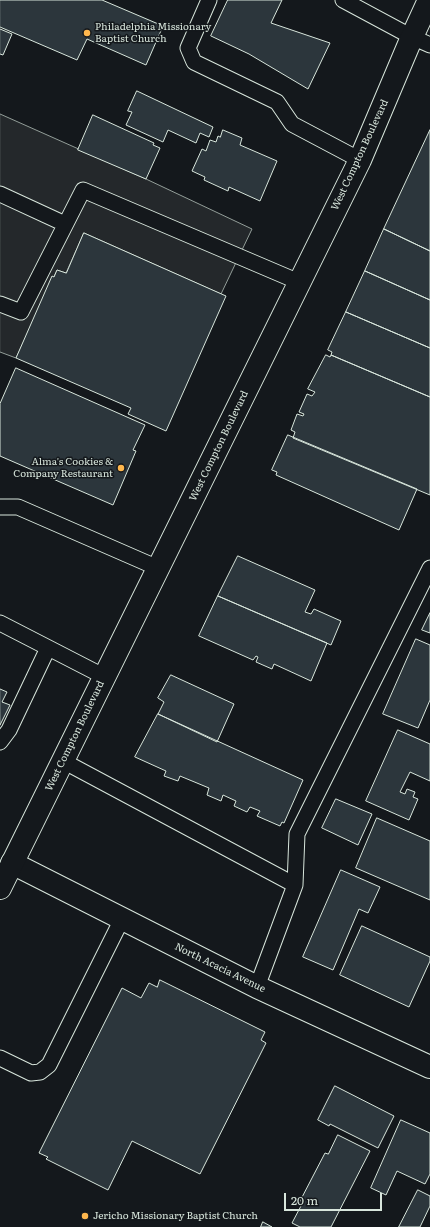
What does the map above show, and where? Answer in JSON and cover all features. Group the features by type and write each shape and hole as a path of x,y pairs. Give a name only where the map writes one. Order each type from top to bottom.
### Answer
{"main road":[{"name":"West Compton Boulevard","path":"0,888 6,861 63,761 360,160 421,41 429,0"},
{"name":"North Acacia Avenue","path":"6,861 257,987 430,1067"}],"lane":[{"path":"209,0 188,48 194,62 277,102 292,124 360,160"},
{"path":"343,0 421,41"},
{"path":"0,304 21,312 83,190 300,282"},
{"path":"0,194 66,224"},
{"path":"0,507 18,507 158,568"},
{"path":"257,987 296,885 297,834 430,568"},
{"path":"0,623 105,677"},
{"path":"0,742 9,730 48,648"},
{"path":"63,761 296,885"},
{"path":"0,1058 31,1073 40,1072 49,1065 122,919"}],"shaded area":[{"path":"0,114 146,179 252,229 221,294 84,233 66,273 57,270 16,358 0,352"}],"building":[{"name":"Philadelphia Missionary Baptist Church","path":"0,0 102,0 163,26 146,65 87,39 77,60 0,27"},
{"path":"228,0 282,0 271,23 330,43 308,89 249,54 211,36"},
{"path":"0,29 12,34 3,55 0,54"},
{"path":"137,91 213,127 209,137 200,133 196,143 168,130 163,142 126,125 132,112 128,111"},
{"path":"93,115 154,143 153,145 160,148 146,179 78,150"},
{"path":"223,130 242,138 240,145 277,161 260,201 229,187 228,191 204,180 205,177 192,171 202,149 206,151 210,140 216,142 218,136 220,137"},
{"path":"430,130 430,251 384,229"},
{"path":"384,229 430,251 430,300 365,271"},
{"path":"84,233 226,296 166,431 128,414 131,408 16,358 52,276 54,277 57,270 66,273"},
{"path":"365,271 430,300 430,348 346,312"},
{"path":"346,312 430,348 430,397 331,355 332,352 328,350"},
{"path":"326,355 330,357 331,355 430,397 430,495 293,438 295,432 291,430 297,414 303,416 304,414 299,412 307,394 312,396 315,392 308,389"},
{"path":"16,368 145,425 133,450 136,451 113,505 0,456 0,404"},
{"path":"288,435 417,489 399,530 276,475 277,472 272,470"},
{"path":"238,556 315,590 305,612 311,614 314,609 341,621 331,645 218,596"},
{"path":"218,596 327,643 311,681 274,664 272,669 256,662 258,657 256,656 253,660 199,636"},
{"path":"430,613 430,633 422,630"},
{"path":"416,639 430,645 430,700 418,728 383,714"},
{"path":"171,675 234,704 217,742 158,714 164,702 158,698"},
{"path":"0,689 7,692 2,702 10,705 0,725"},
{"path":"158,714 303,780 284,823 282,822 280,826 257,816 260,811 250,807 247,812 234,806 236,801 223,795 221,801 207,795 209,788 180,776 178,781 164,776 166,771 135,757"},
{"path":"398,730 430,744 430,781 410,772 400,792 405,794 407,789 415,792 413,797 418,799 409,820 366,801"},
{"path":"336,799 372,814 358,845 322,828"},
{"path":"377,818 430,841 430,900 356,868"},
{"path":"341,870 380,887 368,913 359,909 333,970 303,957"},
{"path":"362,926 430,957 430,961 409,1007 340,975"},
{"path":"160,980 265,1032 261,1040 266,1043 200,1174 132,1141 108,1190 46,1159 48,1157 39,1153 122,988 141,998 149,983 157,987"},
{"path":"335,1086 394,1116 378,1148 330,1124 329,1126 318,1120"},
{"path":"401,1120 430,1133 430,1174 425,1184 397,1171 386,1195 371,1188"},
{"path":"338,1135 370,1151 331,1227 300,1227 292,1223 302,1204 299,1203 325,1153 328,1154"},
{"path":"418,1190 430,1196 430,1206 420,1227 399,1227"},
{"path":"263,1222 272,1227 261,1227"}],"place":[{"name":"Philadelphia Missionary Baptist Church","path":"87,33"},
{"name":"Alma's Cookies & Company Restaurant","path":"121,468"},
{"name":"Jericho Missionary Baptist Church","path":"85,1216"}]}
